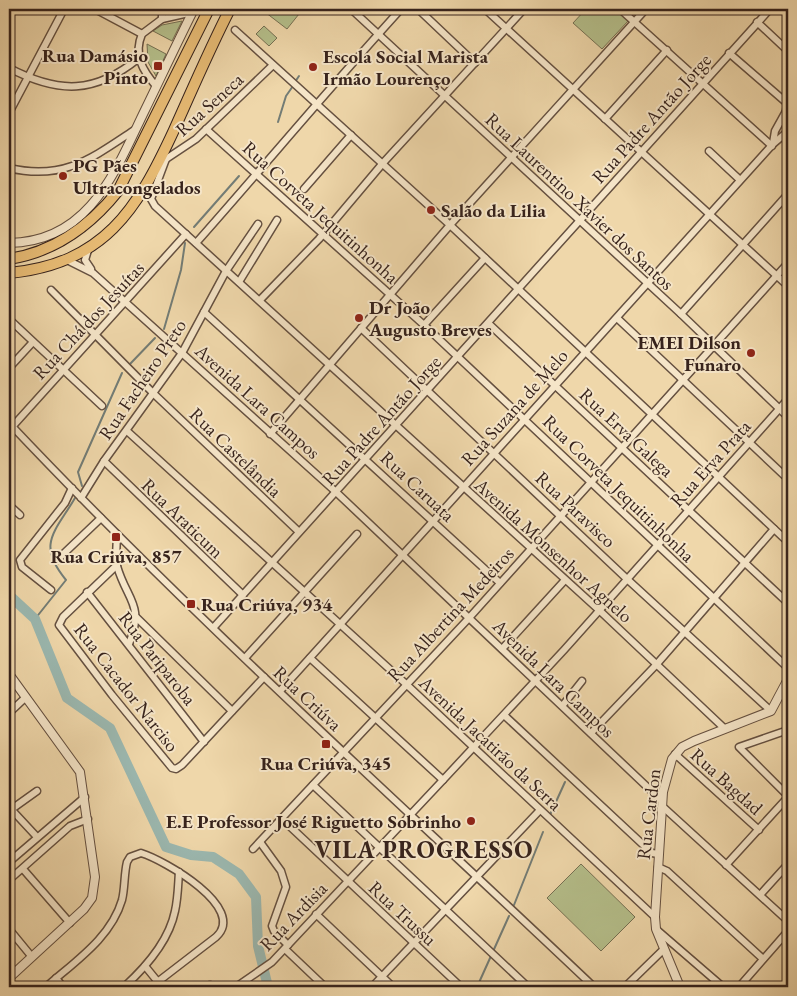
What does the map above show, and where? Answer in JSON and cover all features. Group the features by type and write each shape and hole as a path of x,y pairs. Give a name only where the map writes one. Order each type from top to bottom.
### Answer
{"main road":[{"path":"9,259 41,251 59,242 90,222 108,204 118,191 209,9"},
{"path":"9,273 42,269 68,260 89,247 116,226 130,211 144,192 164,158 230,9"}],"street":[{"path":"9,113 64,9"},
{"path":"95,9 142,34"},
{"path":"162,9 162,19"},
{"name":"Rua Laurentino Xavier dos Santos","path":"351,9 511,159 648,283 788,417"},
{"path":"195,242 401,9"},
{"path":"418,9 475,63"},
{"path":"485,9 788,286"},
{"path":"260,300 323,234 383,163 524,9"},
{"path":"620,9 772,145"},
{"path":"270,434 450,225 646,9"},
{"name":"Rua Padre Antão Jorge","path":"214,627 298,531 396,426 770,9"},
{"path":"156,86 142,67 139,58 142,34 162,19 193,10"},
{"path":"9,243 28,241 54,233 84,214 104,191 118,169 193,10"},
{"path":"757,22 788,51"},
{"path":"235,30 450,225 788,542"},
{"path":"605,119 666,50"},
{"path":"729,53 787,106"},
{"path":"9,68 27,77 62,87 81,87 116,76 139,58"},
{"name":"Rua Seneca","path":"164,158 186,147 274,66"},
{"name":"Rua Suzana de Melo","path":"280,691 740,180 772,145 788,133 787,106"},
{"name":"Rua Suzana de Melo","path":"772,145 775,131 787,106"},
{"path":"9,168 35,172 72,167 97,156 136,129"},
{"name":"Rua Corveta Jequitinhonha","path":"206,129 424,325 788,668"},
{"path":"304,189 351,135"},
{"path":"709,151 740,180"},
{"name":"Avenida Monsenhor Agnelo","path":"164,158 151,201 463,488 599,610 725,729"},
{"path":"681,314 788,194"},
{"path":"239,282 277,220"},
{"name":"Rua Facheiro Preto","path":"80,497 182,353 226,271 258,224"},
{"name":"Rua Chá dos Jesuítas","path":"10,425 126,303 186,234"},
{"path":"89,247 85,260 93,272"},
{"path":"424,325 485,258"},
{"name":"Avenida Lara Campos","path":"68,260 93,272 336,492 563,705 726,865 788,921"},
{"name":"Rua Albertina Medeiros","path":"253,849 469,618 788,263"},
{"name":"Rua Castelândia","path":"51,290 154,394 298,531"},
{"name":"Rua Caruata","path":"204,312 500,583"},
{"path":"617,318 750,441 788,479"},
{"path":"9,319 102,406"},
{"name":"Rua Erva Galega","path":"488,323 744,564 788,603"},
{"name":"Rua Paravisco","path":"362,328 627,579 771,710"},
{"path":"9,368 34,342"},
{"name":"Rua Erva Prata","path":"411,814 536,680 788,399"},
{"name":"Rua Criúva","path":"10,425 100,518 264,677 594,987"},
{"name":"Avenida Jacatirão da Serra","path":"127,431 271,563 341,624 655,917"},
{"name":"Rua Araticum","path":"104,461 243,595"},
{"path":"51,590 22,566 20,560 65,503 73,489"},
{"path":"9,505 20,515"},
{"path":"57,560 100,518"},
{"path":"591,733 656,664 774,529"},
{"path":"118,534 117,565 132,599 136,617 129,644"},
{"path":"245,658 303,591 357,534"},
{"path":"87,592 117,565"},
{"path":"502,649 565,580"},
{"name":"Rua Cacador Narciso","path":"87,592 59,622 64,633 106,687 174,769 182,765 204,742"},
{"name":"Rua Pariparoba","path":"87,592 204,742"},
{"path":"136,617 232,711"},
{"path":"310,658 443,780"},
{"path":"9,674 80,772 88,819 95,889 90,902 70,923 9,978"},
{"path":"204,742 264,677"},
{"path":"771,710 788,678"},
{"path":"563,705 582,681"},
{"path":"9,713 26,697"},
{"name":"Rua Cardon","path":"680,987 656,929 655,917 662,803 667,771 675,754 694,741 771,710"},
{"path":"504,714 652,853 658,854"},
{"path":"726,865 788,797 739,749 743,744 788,730"},
{"name":"Rua Bagdad","path":"675,754 759,830"},
{"path":"313,785 528,987"},
{"path":"37,791 10,810 37,838"},
{"path":"9,862 85,797"},
{"path":"372,987 540,810"},
{"name":"Rua Ardisia","path":"236,987 272,962 411,814"},
{"path":"9,880 70,826 88,819"},
{"name":"Rua Trussu","path":"282,819 461,987"},
{"path":"260,842 284,877 286,888 275,913 272,928 286,947 325,987"},
{"path":"46,987 99,940 114,922 122,899 126,865 130,857 141,853 179,872 204,890 216,904 224,926 216,937 151,987"},
{"path":"760,895 788,864"},
{"path":"658,867 667,871 763,959"},
{"path":"23,869 70,923"},
{"path":"124,987 145,966 164,939 175,912 179,872"},
{"path":"316,914 392,987"},
{"path":"9,929 32,958"},
{"path":"656,929 723,987"},
{"path":"739,987 788,931"},
{"path":"629,986 664,949"},
{"path":"145,966 158,982"},
{"path":"56,978 63,987"}],"green space":[{"path":"261,9 303,9 287,29"},
{"path":"586,9 615,9 628,21 602,49 573,23"},
{"path":"182,21 172,41 153,31 162,25"},
{"path":"264,26 277,38 269,46 256,34"},
{"path":"147,44 166,54 156,76 148,62"},
{"path":"581,864 635,917 601,951 547,898"}],"waterway":[{"path":"295,82 299,76"},
{"path":"278,122 286,96 293,86"},
{"path":"194,227 239,176"},
{"path":"164,329 181,270 185,243"},
{"path":"130,364 155,338"},
{"path":"82,486 78,472 122,373"},
{"path":"35,619 66,580 57,568 50,547 55,529 75,498"},
{"path":"9,595 35,619 67,698 110,728 166,847 191,855 213,857 239,874 256,897 258,946 268,987"},
{"path":"550,815 565,782"},
{"path":"514,905 543,832"},
{"path":"477,987 509,916"}],"place":[{"name":"Rua Damásio Pinto","path":"158,66"},
{"name":"Escola Social Marista Irmão Lourenço","path":"313,67"},
{"name":"PG Pães Ultracongelados","path":"63,176"},
{"name":"Salão da Lilia","path":"431,210"},
{"name":"Dr João Augusto Breves","path":"359,318"},
{"name":"EMEI Dilson Funaro","path":"751,353"},
{"name":"Rua Criúva, 857","path":"116,537"},
{"name":"Rua Criúva, 934","path":"191,604"},
{"name":"Rua Criúva, 345","path":"326,744"},
{"name":"E.E Professor José Riguetto Sobrinho","path":"471,821"}],"district":[{"name":"VILA PROGRESSO","path":"424,850"}]}
